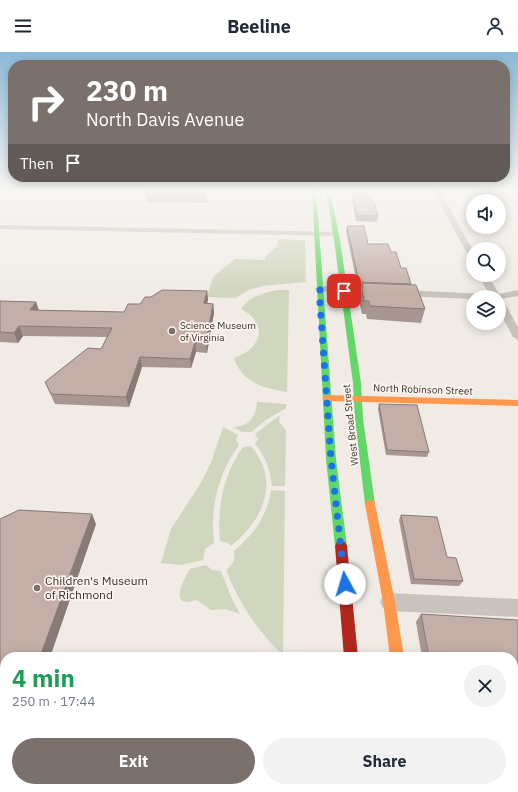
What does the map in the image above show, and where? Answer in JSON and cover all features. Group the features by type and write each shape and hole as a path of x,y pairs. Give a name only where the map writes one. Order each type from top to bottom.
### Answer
{"main road":[{"name":"West Broad Street","path":"316,225 326,398 351,652"},
{"name":"West Broad Street","path":"334,225 358,398 359,419 369,496 389,602 395,652"},
{"name":"North Robinson Street","path":"326,398 518,403"}],"street":[{"path":"455,225 466,245"},
{"path":"0,226 336,234"},
{"path":"320,289 466,296"},
{"path":"506,296 518,294"},
{"path":"506,300 518,303"},
{"path":"506,315 518,337"},
{"path":"389,602 518,608"}],"green space":[{"path":"278,239 305,240 306,282 263,286 249,290 235,298 207,297 213,277 235,259 265,260 265,257 277,246"},
{"path":"278,290 289,290 287,392 270,389 248,379 242,373 234,358 251,349 256,342 259,329 256,322 250,315 241,309 253,298"},
{"path":"257,402 286,404 286,408 266,420 251,432 242,432 235,428 245,424 254,416"},
{"path":"280,415 279,422 286,430 285,486 272,486 267,464 262,453 255,444 258,439 255,434"},
{"path":"223,427 238,435 236,440 239,445 226,467 217,491 213,517 214,543 205,549 203,560 181,565 161,563 171,529 202,481 212,460"},
{"path":"251,446 260,460 265,473 266,487 264,500 252,524 231,546 228,543 220,541 219,528 223,492 226,480 236,458 243,447"},
{"path":"271,490 285,491 283,652 273,646 253,621 238,597 226,570 233,562 235,557 234,551 248,538 263,517"},
{"path":"206,565 212,570 221,571 231,597 240,614 226,609 211,610 197,600 187,602 182,601 180,598 181,588 190,569"}],"building":[{"path":"347,226 364,226 368,244 388,244 391,252 396,252 401,268 406,268 411,284 359,282"},
{"path":"362,283 416,285 425,309 370,306 369,301 364,301"},
{"path":"162,290 207,291 204,303 213,304 206,343 195,342 190,359 140,357 126,397 51,394 45,382 88,348 101,349 112,328 19,326 14,333 0,332 0,301 36,302 30,310 124,312 128,304 140,304 145,297 151,297"},
{"path":"379,404 417,405 429,452 387,450"},
{"name":"Children's Museum of Richmond","path":"19,510 92,514 42,652 0,652 0,519"},
{"path":"401,515 437,517 447,557 456,558 463,581 414,579"},
{"path":"421,614 518,620 518,652 428,652"}],"traffic: fast":[{"path":"316,225 331,459 341,546"},
{"path":"334,225 357,383 359,419 370,504"}],"traffic: slow":[{"path":"326,398 518,403"},
{"path":"370,504 389,602 396,652"}],"traffic: jam":[{"path":"341,546 351,652"}],"place":[{"name":"Science Museum of Virginia","path":"172,331"},
{"name":"Children's Museum of Richmond","path":"37,588"}],"route":[{"path":"344,291 320,289 331,459 345,584"}]}
